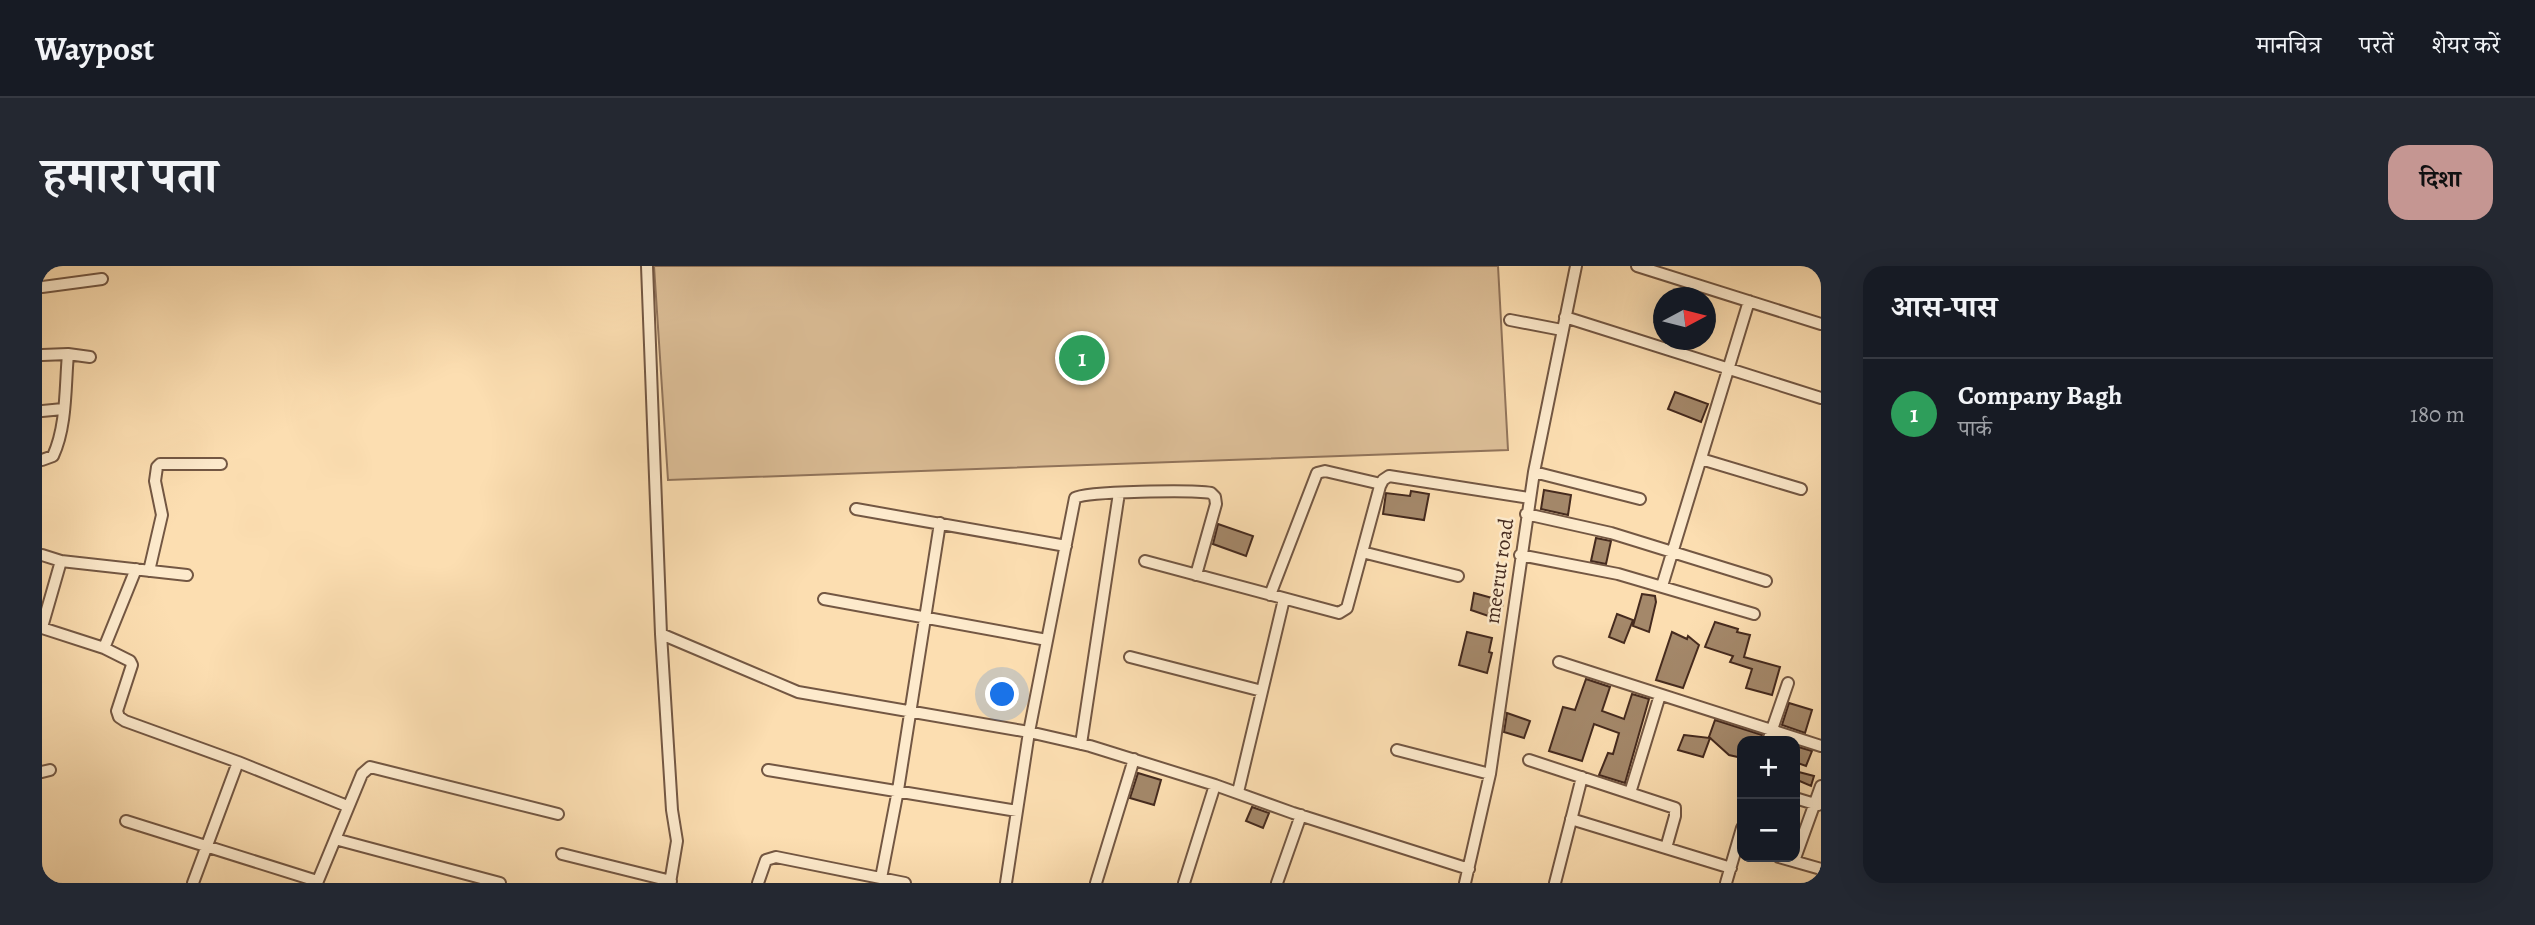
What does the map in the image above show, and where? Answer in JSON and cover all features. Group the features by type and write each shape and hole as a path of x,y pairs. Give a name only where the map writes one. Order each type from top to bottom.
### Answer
{"street":[{"path":"562,854 670,882 677,841 672,810 661,634 648,266"},
{"path":"1637,266 1821,324"},
{"name":"meerut road","path":"1465,883 1490,774 1526,514 1565,317 1572,267"},
{"path":"42,287 102,279"},
{"path":"1662,586 1749,301"},
{"path":"1565,317 1821,398"},
{"path":"1510,320 1562,330"},
{"path":"42,460 53,456 56,449 68,354"},
{"path":"42,355 90,357"},
{"path":"42,411 63,409"},
{"path":"1701,459 1801,489"},
{"path":"149,571 162,515 155,481 157,467 160,464 221,464"},
{"path":"1270,595 1317,473 1325,471 1381,484"},
{"path":"1534,472 1640,499"},
{"path":"1145,561 1333,613 1343,612 1347,608 1381,484 1389,476 1530,498"},
{"path":"1081,744 1119,493"},
{"path":"1006,883 1029,732 1077,496 1211,493 1216,504 1196,575"},
{"path":"856,509 1066,546"},
{"path":"1526,514 1611,533 1766,581"},
{"path":"881,878 911,712 940,523"},
{"path":"1362,552 1458,576"},
{"path":"42,555 61,561 187,575"},
{"path":"1520,555 1618,574 1754,614"},
{"path":"61,561 42,627 104,648 130,660 132,665 117,711 119,717 347,806"},
{"path":"104,648 136,569"},
{"path":"824,598 1047,640"},
{"path":"1238,792 1284,598"},
{"path":"661,634 798,692 1029,732 1081,744 1238,792 1469,869"},
{"path":"1130,657 1262,691"},
{"path":"1559,662 1660,695 1770,736 1788,683"},
{"path":"1630,793 1660,695"},
{"path":"1800,742 1821,746"},
{"path":"1397,750 1490,774"},
{"path":"1096,883 1134,759"},
{"path":"1529,760 1675,808 1666,848"},
{"path":"193,883 238,762"},
{"path":"126,821 317,882 347,806 362,774 370,766 558,814"},
{"path":"768,770 1017,811"},
{"path":"1555,883 1582,777"},
{"path":"1184,883 1215,785"},
{"path":"1800,847 1818,804 1821,786"},
{"path":"1799,799 1818,804"},
{"path":"1278,883 1301,815"},
{"path":"1571,818 1731,868"},
{"path":"335,839 500,883"},
{"path":"1726,883 1737,853"},
{"path":"758,883 766,860 776,857 905,883"},
{"path":"1797,862 1821,869"}],"shaded area":[{"path":"654,266 1498,266 1508,450 668,480"}],"building":[{"path":"1675,392 1708,404 1701,422 1668,409"},
{"path":"1544,490 1571,495 1568,515 1541,509"},
{"path":"1411,491 1429,494 1424,520 1383,514 1386,493 1410,496"},
{"path":"1218,524 1253,536 1246,556 1213,544"},
{"path":"1596,538 1611,541 1606,564 1591,561"},
{"path":"1474,593 1503,601 1500,620 1471,610"},
{"path":"1642,594 1655,596 1649,632 1633,626"},
{"path":"1617,614 1633,620 1624,643 1609,637"},
{"path":"1715,622 1750,635 1744,657 1780,667 1772,695 1746,688 1752,669 1730,662 1733,656 1705,647"},
{"path":"1467,632 1492,638 1489,652 1492,653 1487,673 1459,665"},
{"path":"1672,632 1687,639 1688,636 1699,645 1683,688 1656,680"},
{"path":"1586,679 1610,687 1602,711 1624,719 1632,694 1649,699 1625,783 1599,775 1608,753 1613,754 1619,733 1594,724 1582,761 1549,751 1563,707 1575,710"},
{"path":"1789,703 1812,710 1805,733 1782,725"},
{"path":"1507,713 1530,721 1524,738 1504,732"},
{"path":"1715,720 1762,735 1737,736 1737,757 1729,755 1709,737"},
{"path":"1684,735 1710,738 1703,757 1678,750"},
{"path":"1800,747 1812,751 1806,766 1800,764"},
{"path":"1800,772 1814,776 1811,786 1800,781"},
{"path":"1138,773 1161,780 1154,805 1130,798"},
{"path":"1252,807 1269,813 1263,828 1246,821"}],"place":[{"name":"Company Bagh","path":"1082,358"}]}
